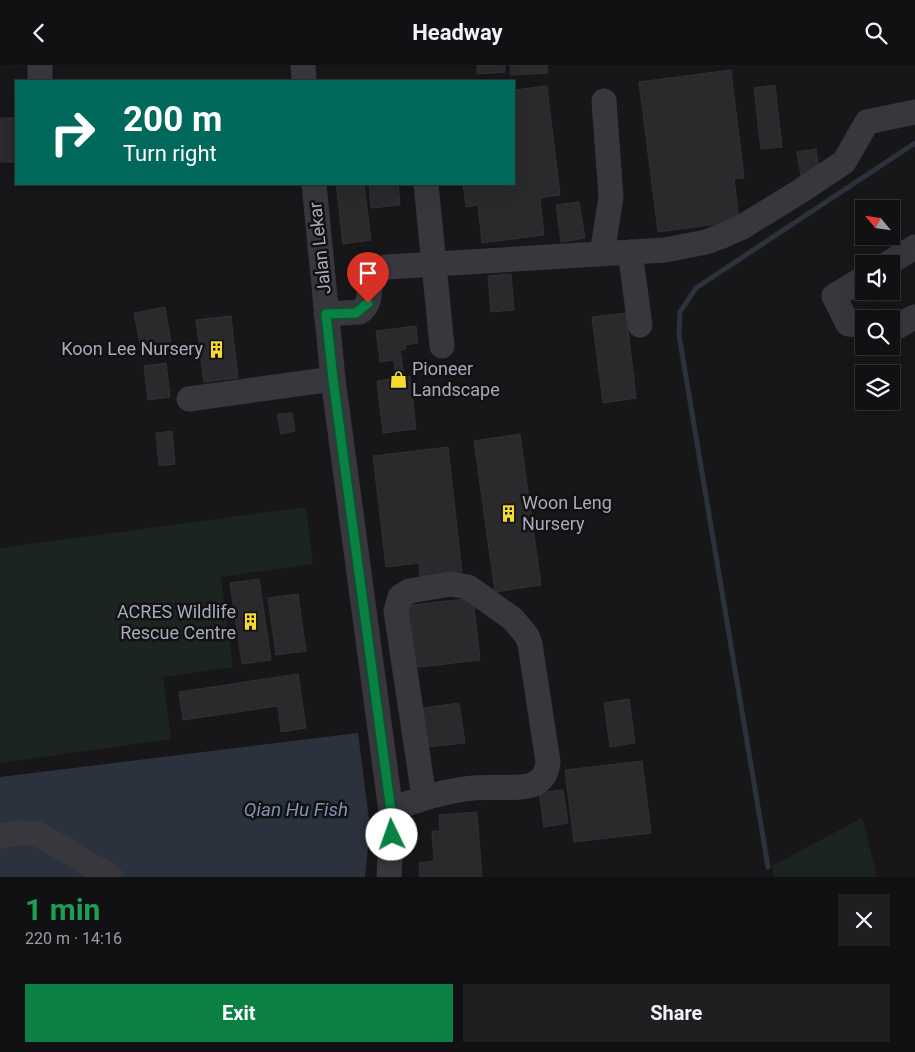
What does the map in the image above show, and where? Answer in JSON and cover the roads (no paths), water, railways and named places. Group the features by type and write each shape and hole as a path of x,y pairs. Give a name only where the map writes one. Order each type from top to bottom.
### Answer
{"street":[{"path":"40,65 40,80"},
{"path":"303,65 304,80"},
{"path":"602,253 611,197 604,101"},
{"path":"326,314 351,314 363,310 368,303 371,280 381,270 393,267 665,250 706,242 742,227 844,162 867,121 915,111"},
{"name":"Jalan Lekar","path":"314,185 333,379 391,810 392,850 389,877"},
{"path":"426,185 442,345"},
{"path":"900,256 915,247"},
{"path":"630,252 640,325"},
{"path":"855,283 834,296 848,324 855,324"},
{"path":"900,325 915,317"},
{"path":"189,399 333,379"},
{"path":"391,810 424,797 474,787 531,785 540,780 548,762 527,636 504,611 460,585 451,584 409,591 400,597 396,611 424,797"},
{"path":"0,836 20,833 38,835 111,877"}],"water":[{"name":"Qian Hu Fish","path":"358,733 370,828 365,877 0,877 0,777"}],"waterway":[{"path":"768,867 679,335 680,312 696,288 915,143"}],"place":[{"name":"Koon Lee Nursery","path":"217,349"},
{"name":"Pioneer Landscape","path":"398,379"},
{"name":"Woon Leng Nursery","path":"508,513"},
{"name":"ACRES Wildlife Rescue Centre","path":"250,622"}]}
